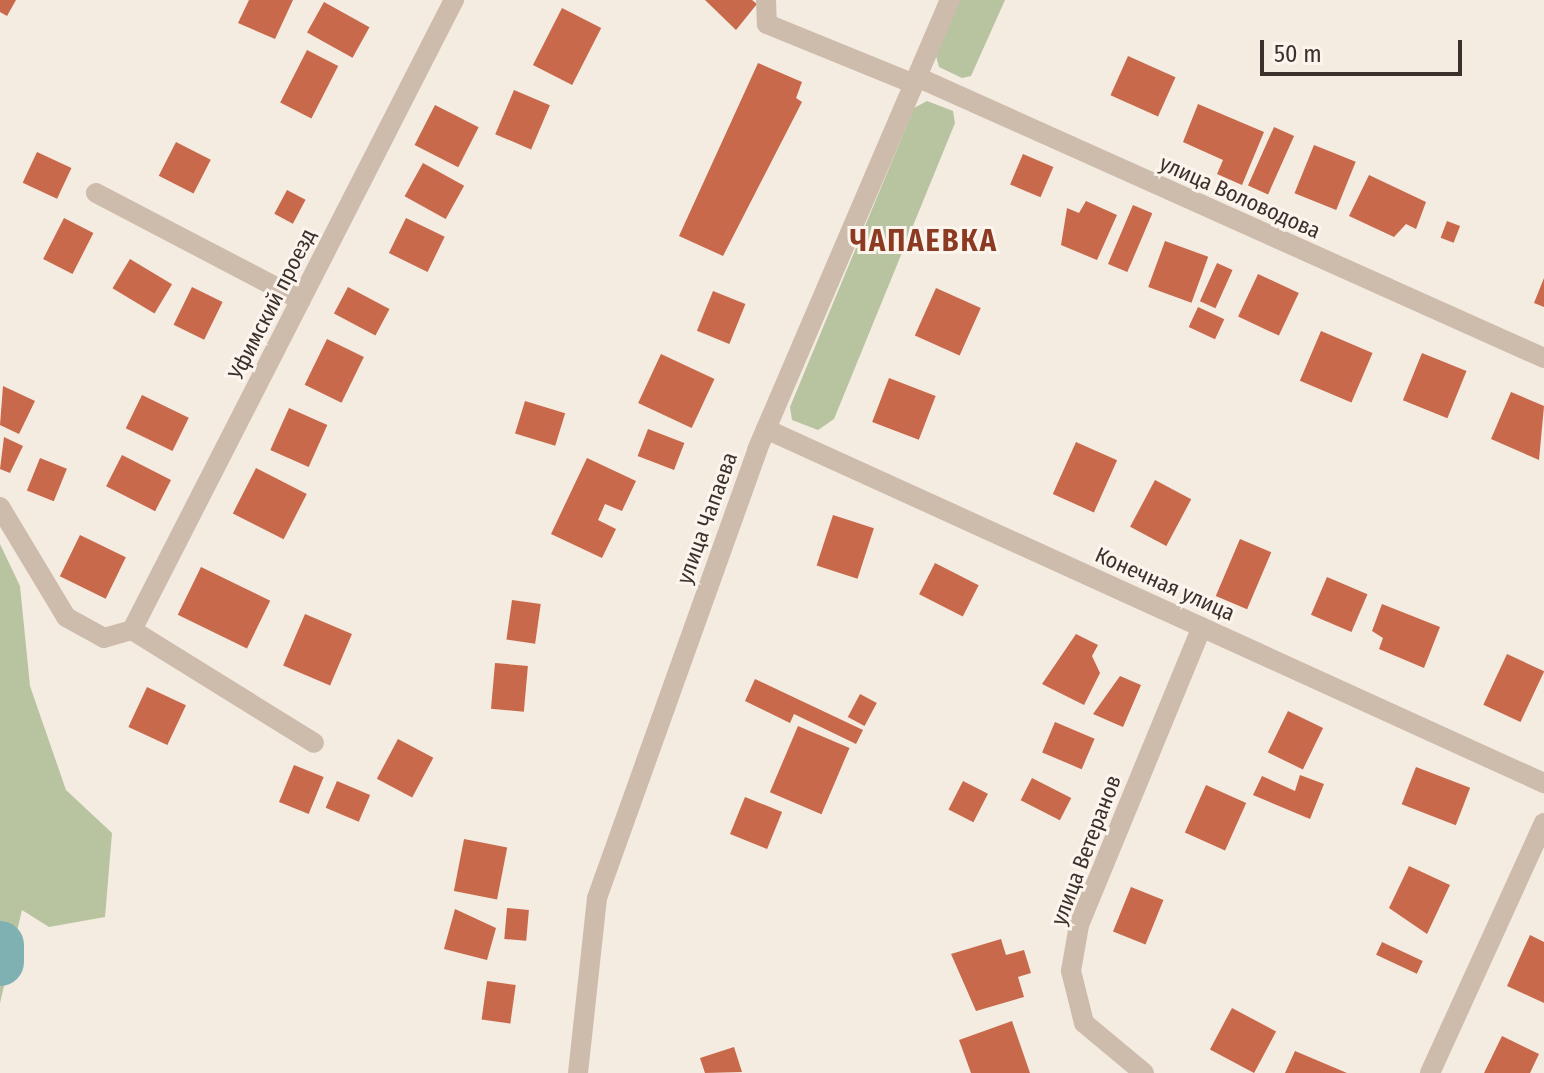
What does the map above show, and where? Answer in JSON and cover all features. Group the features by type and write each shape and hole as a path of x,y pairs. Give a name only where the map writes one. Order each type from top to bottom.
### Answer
{"street":[{"name":"Уфимский проезд","path":"132,630 454,0"},
{"name":"улица Воловодова","path":"766,0 767,24 916,80 1544,358"},
{"name":"улица Чапаева","path":"578,1073 597,898 766,429 950,0"},
{"path":"96,193 301,300"},
{"name":"Конечная улица","path":"766,429 1544,783"},
{"path":"0,507 66,617 104,638 132,630 314,743"},
{"name":"улица Ветеранов","path":"1144,1073 1084,1023 1071,971 1079,925 1202,627"},
{"path":"1430,1073 1544,823"}],"green space":[{"path":"960,0 1005,0 971,76 962,78 939,67 936,56"},
{"path":"927,101 953,111 955,123 834,419 818,430 792,420 790,407 914,108"},
{"path":"0,544 20,586 30,686 66,790 112,833 105,917 49,927 22,910 0,1003"}],"building":[{"path":"0,0 16,0 7,16 0,12"},
{"path":"249,0 293,0 275,39 238,23"},
{"path":"705,0 752,0 757,4 736,30"},
{"path":"324,2 369,27 353,58 307,33"},
{"path":"562,8 601,28 572,85 533,65"},
{"path":"307,50 338,66 311,118 280,103"},
{"path":"1128,56 1176,77 1158,116 1111,95"},
{"path":"758,63 802,82 796,98 802,102 723,256 679,236"},
{"path":"514,90 550,105 531,149 495,134"},
{"path":"1198,104 1264,132 1242,185 1217,174 1223,160 1183,142"},
{"path":"435,105 479,127 458,167 415,145"},
{"path":"1274,127 1294,136 1268,194 1248,185"},
{"path":"176,142 211,160 193,194 159,176"},
{"path":"1314,145 1356,162 1336,210 1295,193"},
{"path":"37,152 71,168 57,199 23,183"},
{"path":"1023,154 1053,167 1040,197 1010,184"},
{"path":"423,163 464,186 446,219 405,196"},
{"path":"1369,175 1426,202 1416,229 1406,224 1394,237 1349,216"},
{"path":"287,190 306,200 293,224 274,214"},
{"path":"1086,201 1117,215 1097,260 1061,245 1067,208 1079,213"},
{"path":"1133,205 1152,213 1127,272 1108,264"},
{"path":"64,218 93,233 73,274 43,259"},
{"path":"406,218 445,237 428,272 389,253"},
{"path":"1447,221 1460,226 1454,243 1441,238"},
{"path":"1165,241 1208,257 1191,303 1148,287"},
{"path":"130,259 172,284 154,313 112,288"},
{"path":"1217,263 1233,270 1215,308 1200,301"},
{"path":"1258,274 1299,293 1279,336 1238,317"},
{"path":"1544,278 1544,307 1534,303"},
{"path":"192,287 223,302 204,340 174,325"},
{"path":"348,287 389,309 375,336 334,313"},
{"path":"936,288 981,308 960,355 915,336"},
{"path":"713,291 745,304 729,344 697,331"},
{"path":"1198,307 1224,319 1215,339 1189,327"},
{"path":"1321,331 1373,353 1351,403 1300,381"},
{"path":"327,339 364,357 341,403 305,385"},
{"path":"1422,353 1467,371 1447,418 1403,400"},
{"path":"661,354 714,379 692,428 638,403"},
{"path":"889,378 936,396 919,440 872,422"},
{"path":"3,386 35,401 19,434 0,425"},
{"path":"1511,392 1544,406 1539,460 1491,439"},
{"path":"142,395 189,418 173,451 126,428"},
{"path":"525,401 565,413 555,446 515,434"},
{"path":"289,408 327,425 309,467 270,450"},
{"path":"648,429 684,443 674,470 638,456"},
{"path":"4,437 23,446 10,473 0,469"},
{"path":"1076,442 1117,460 1094,512 1053,494"},
{"path":"122,455 171,480 155,511 106,486"},
{"path":"40,458 67,469 54,501 27,490"},
{"path":"587,458 636,481 622,511 605,504 598,520 616,529 602,558 551,534"},
{"path":"256,468 307,494 284,539 233,513"},
{"path":"1155,480 1191,499 1166,546 1130,527"},
{"path":"833,515 874,528 858,579 817,565"},
{"path":"80,535 126,557 106,599 60,576"},
{"path":"1240,539 1271,552 1247,609 1216,596"},
{"path":"935,563 979,585 963,616 919,594"},
{"path":"201,567 270,601 247,648 178,615"},
{"path":"1327,577 1368,594 1351,632 1311,615"},
{"path":"512,600 541,604 535,644 506,640"},
{"path":"1382,604 1440,627 1424,668 1379,649 1383,638 1372,631"},
{"path":"305,614 352,634 330,685 283,666"},
{"path":"1076,634 1098,645 1092,656 1100,673 1084,705 1042,684"},
{"path":"1507,654 1544,671 1520,722 1483,705"},
{"path":"495,663 528,666 524,712 491,709"},
{"path":"1120,676 1141,685 1123,727 1093,714"},
{"path":"755,679 863,730 856,744 794,714 790,723 745,701"},
{"path":"147,687 186,705 167,745 128,727"},
{"path":"860,694 877,703 865,726 848,717"},
{"path":"1288,711 1323,728 1303,769 1268,752"},
{"path":"1055,722 1095,739 1082,769 1042,752"},
{"path":"798,726 850,748 821,814 770,792"},
{"path":"398,739 433,758 412,798 377,779"},
{"path":"294,765 324,777 309,814 279,802"},
{"path":"1416,767 1470,788 1456,825 1402,804"},
{"path":"1300,775 1324,784 1310,819 1253,795 1262,776 1295,791"},
{"path":"1032,778 1071,798 1060,820 1021,800"},
{"path":"337,781 370,795 359,822 326,808"},
{"path":"963,781 988,794 973,822 948,810"},
{"path":"1206,785 1246,803 1225,850 1185,833"},
{"path":"745,797 782,812 767,849 730,834"},
{"path":"464,839 507,847 497,899 454,891"},
{"path":"1409,866 1450,885 1427,934 1389,908"},
{"path":"1131,887 1163,900 1145,945 1113,932"},
{"path":"507,908 529,910 526,941 504,939"},
{"path":"455,909 496,928 487,960 444,949"},
{"path":"1530,935 1544,942 1544,1003 1507,986"},
{"path":"1001,939 1006,955 1024,950 1031,973 1018,977 1024,997 976,1011 951,954"},
{"path":"1382,942 1423,961 1417,974 1376,955"},
{"path":"487,981 516,985 510,1024 482,1020"},
{"path":"1232,1008 1276,1031 1254,1073 1210,1049"},
{"path":"1012,1021 1030,1073 971,1073 959,1040"},
{"path":"1502,1036 1539,1054 1530,1073 1484,1073"},
{"path":"734,1047 742,1072 705,1073 700,1058"},
{"path":"1295,1051 1347,1073 1285,1073"}],"waterway":[{"path":"0,945 0,962"}],"district":[{"name":"ЧАПАЕВКА","path":"924,241"}]}
